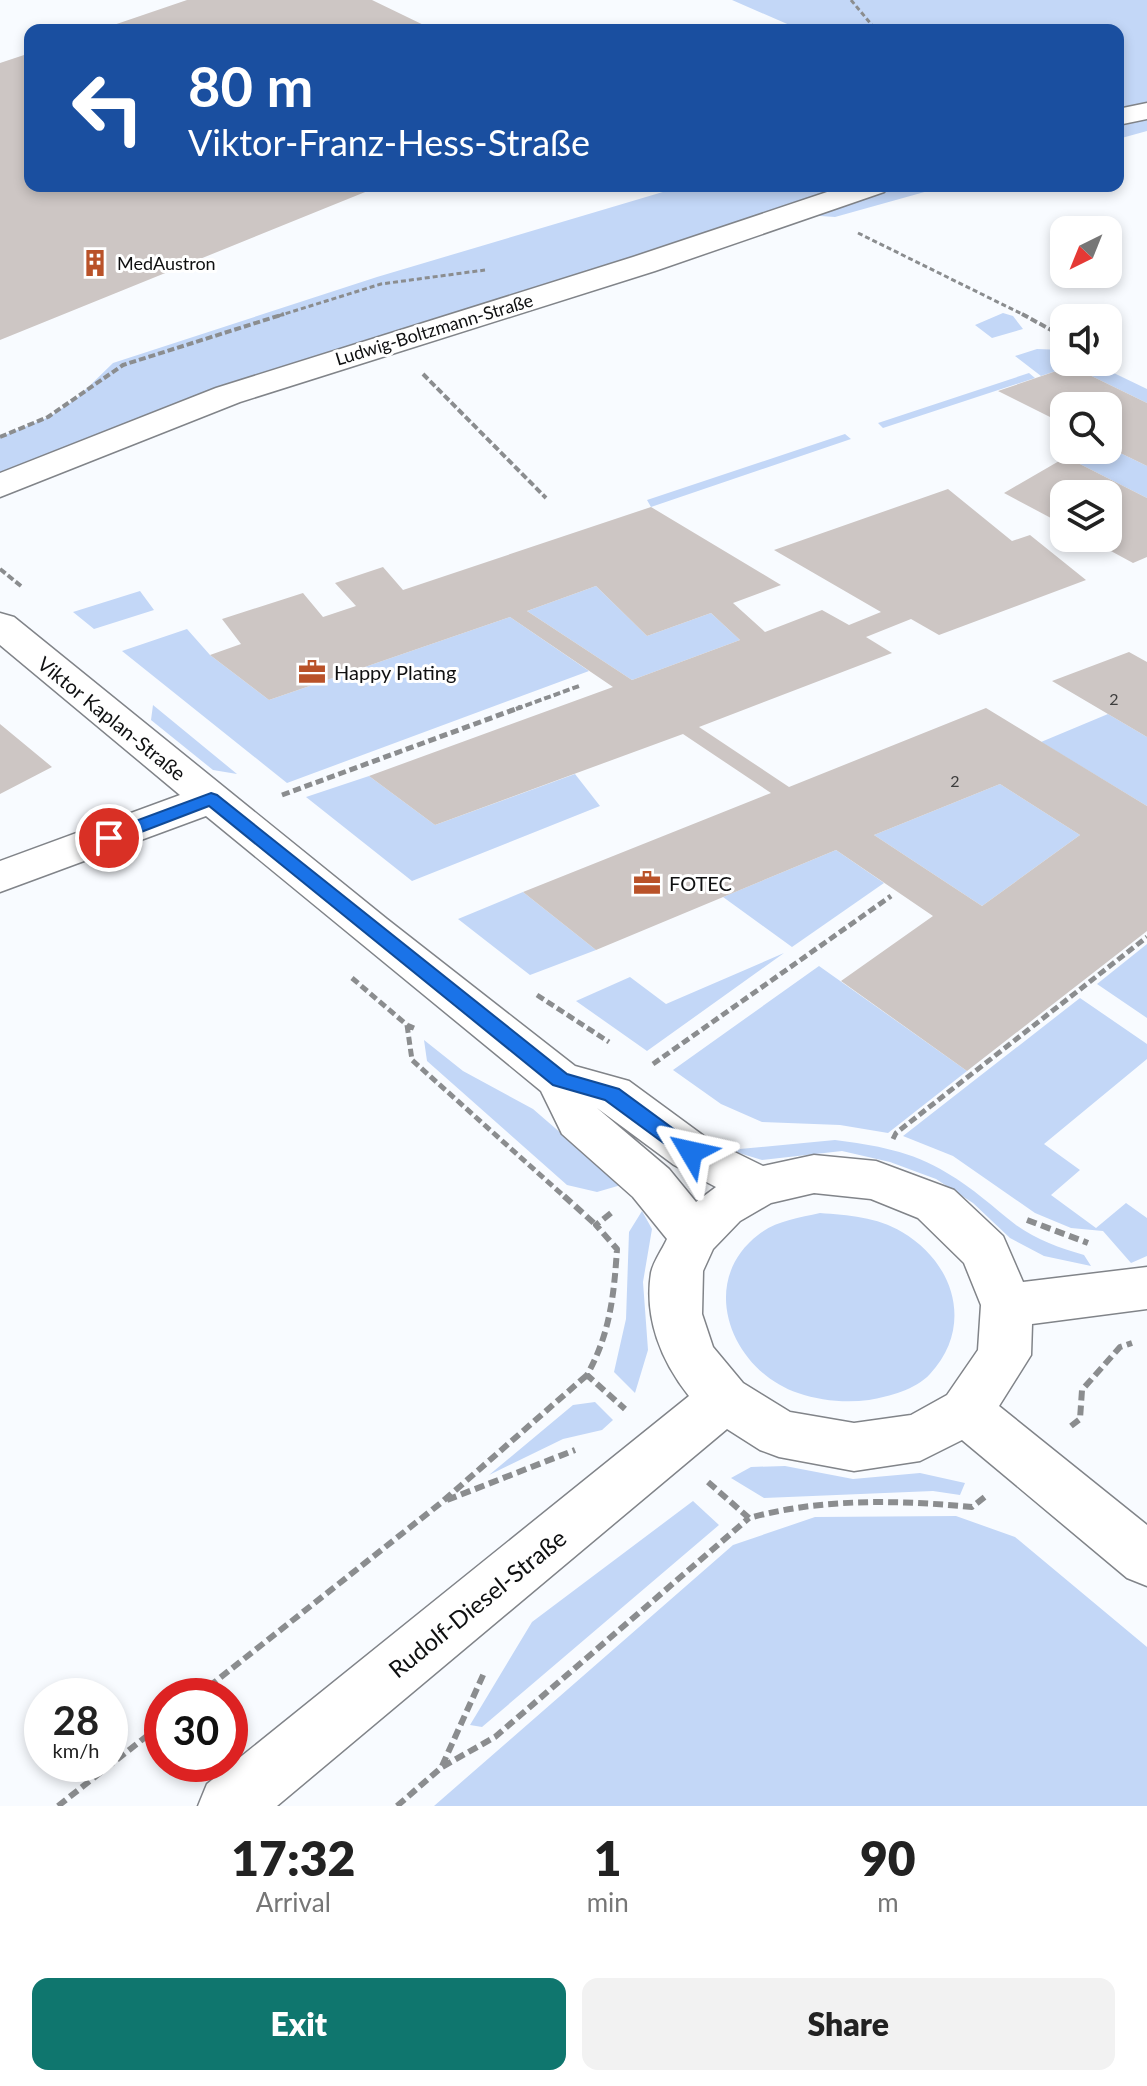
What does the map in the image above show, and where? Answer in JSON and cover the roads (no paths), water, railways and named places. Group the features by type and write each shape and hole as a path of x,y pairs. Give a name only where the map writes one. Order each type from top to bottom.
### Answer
{"street":[{"path":"1124,116 1147,111"},
{"name":"Ludwig-Boltzmann-Straße","path":"0,486 228,395 644,264 856,192"},
{"name":"Viktor Kaplan-Straße","path":"0,625 560,1080 612,1094 691,1152 725,1209"},
{"path":"0,877 211,799"},
{"name":"Viktor Kaplan-Straße","path":"560,1080 579,1121 651,1183 725,1209"},
{"path":"814,1174 876,1180 936,1204 985,1251 1007,1305 1004,1355 966,1411 920,1437 854,1447 779,1433 724,1399 690,1358 676,1314 677,1271 725,1209 814,1174"},
{"path":"1007,1305 1142,1306"},
{"name":"Rudolf-Diesel-Straße","path":"229,1806 724,1399"},
{"path":"966,1411 1147,1560"}],"place":[{"name":"MedAustron","path":"95,263"},
{"name":"Happy Plating","path":"312,672"},
{"name":"FOTEC","path":"647,883"}]}
